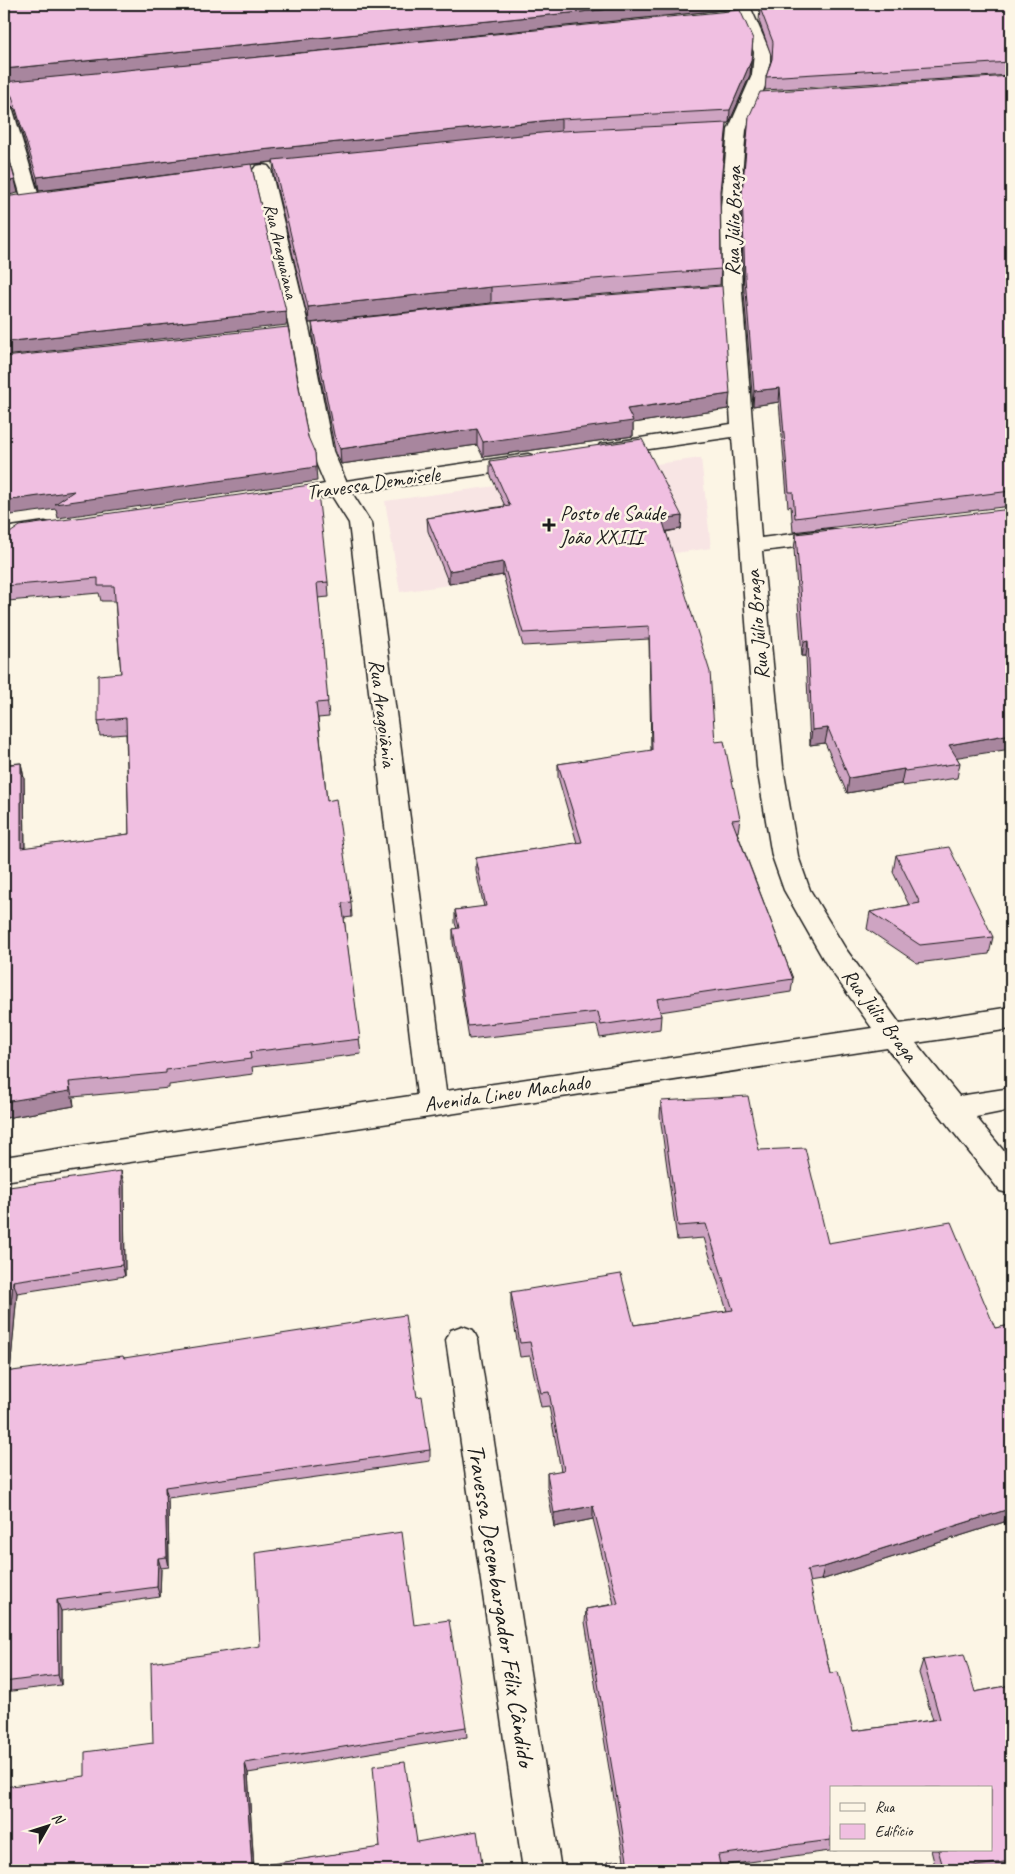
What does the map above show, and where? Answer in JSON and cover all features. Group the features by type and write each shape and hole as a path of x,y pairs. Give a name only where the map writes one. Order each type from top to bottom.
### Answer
{"street":[{"name":"Rua Júlio Braga","path":"745,13 762,52 760,97 727,131 730,206 723,292 742,429 750,546 770,768 785,856 798,890 836,955 893,1036 1011,1182"},
{"path":"4,110 31,200"},
{"path":"243,172 281,168"},
{"name":"Rua Araguaiana","path":"262,170 300,332"},
{"path":"13,202 50,197"},
{"name":"Rua Aragoiânia","path":"300,332 322,451 338,488 360,523 433,1104"},
{"path":"584,452 742,429"},
{"name":"Travessa Demoisele","path":"299,494 544,458"},
{"path":"4,535 63,527"},
{"path":"750,546 855,533"},
{"name":"Avenida Lineu Machado","path":"4,1169 1011,1018"},
{"path":"952,1109 1011,1099"},
{"name":"Travessa Desembargador Félix Cândido","path":"462,1340 542,1870"}],"shaded area":[{"name":"Posto de Saúde João XXIII","path":"701,458 711,548 400,592 385,501"}],"building":[{"path":"4,4 661,4 4,69"},
{"path":"851,4 1011,4 1011,62 766,77 772,59 773,42 760,8"},
{"path":"740,10 753,39 751,61 730,110 561,119 261,150 37,177 12,96 8,91 4,91 4,82"},
{"path":"1011,76 1011,491 795,518 793,492 789,492 780,388 754,391 745,278 742,193 749,117 760,92"},
{"path":"727,123 720,191 721,269 491,287 308,307 273,160 561,131"},
{"path":"4,140 15,180 4,182"},
{"path":"251,164 286,311 4,342 4,197"},
{"path":"722,286 730,394 627,409 633,421 483,442 477,429 340,449 334,435 312,323 491,304"},
{"path":"288,327 308,437 315,453 316,467 55,504 74,491 4,501 4,357"},
{"path":"642,439 682,516 662,519 710,672 715,742 724,741 740,819 732,820 793,979 657,999 661,1016 601,1025 598,1012 468,1026 453,929 459,928 455,910 486,906 476,858 582,842 558,764 652,750 649,626 523,633 503,562 449,571 427,518 510,506 490,461"},
{"path":"317,484 328,582 317,583 328,702 316,703 327,801 336,799 351,902 342,903 360,1039 250,1052 251,1059 166,1070 166,1073 69,1082 70,1091 4,1102 4,765 21,763 21,848 129,834 126,718 98,721 98,675 121,673 114,586 98,586 98,578 5,586 4,623 4,537 20,526"},
{"path":"1011,509 1011,734 949,745 960,763 905,771 904,769 849,778 828,728 812,730 808,641 804,642 796,534"},
{"path":"949,847 993,937 920,945 870,912 920,903 896,855"},
{"path":"748,1096 759,1150 805,1148 828,1243 951,1222 995,1328 1011,1325 1011,1515 1009,1509 824,1567 807,1570 830,1673 838,1672 853,1731 940,1719 923,1660 964,1654 975,1692 1011,1685 1011,1796 1007,1796 1011,1811 1011,1861 944,1870 939,1852 992,1852 992,1786 830,1786 830,1840 718,1855 721,1870 609,1870 607,1862 627,1860 586,1609 618,1604 593,1506 554,1513 547,1473 564,1470 549,1392 541,1393 530,1342 520,1343 511,1292 621,1274 634,1325 733,1310 706,1224 678,1226 661,1101"},
{"path":"121,1171 122,1265 13,1281 5,1372 123,1356 124,1358 405,1315 417,1397 422,1396 430,1450 165,1487 167,1557 158,1558 157,1587 57,1600 58,1675 4,1682 4,1194 10,1193 9,1187"},
{"path":"402,1532 414,1625 449,1620 466,1727 245,1763 252,1867 380,1847 373,1766 405,1762 417,1842 477,1831 483,1870 4,1870 4,1787 85,1776 85,1752 153,1743 151,1663 260,1646 255,1553"}],"place":[{"name":"Posto de Saúde João XXIII","path":"549,525"}]}
